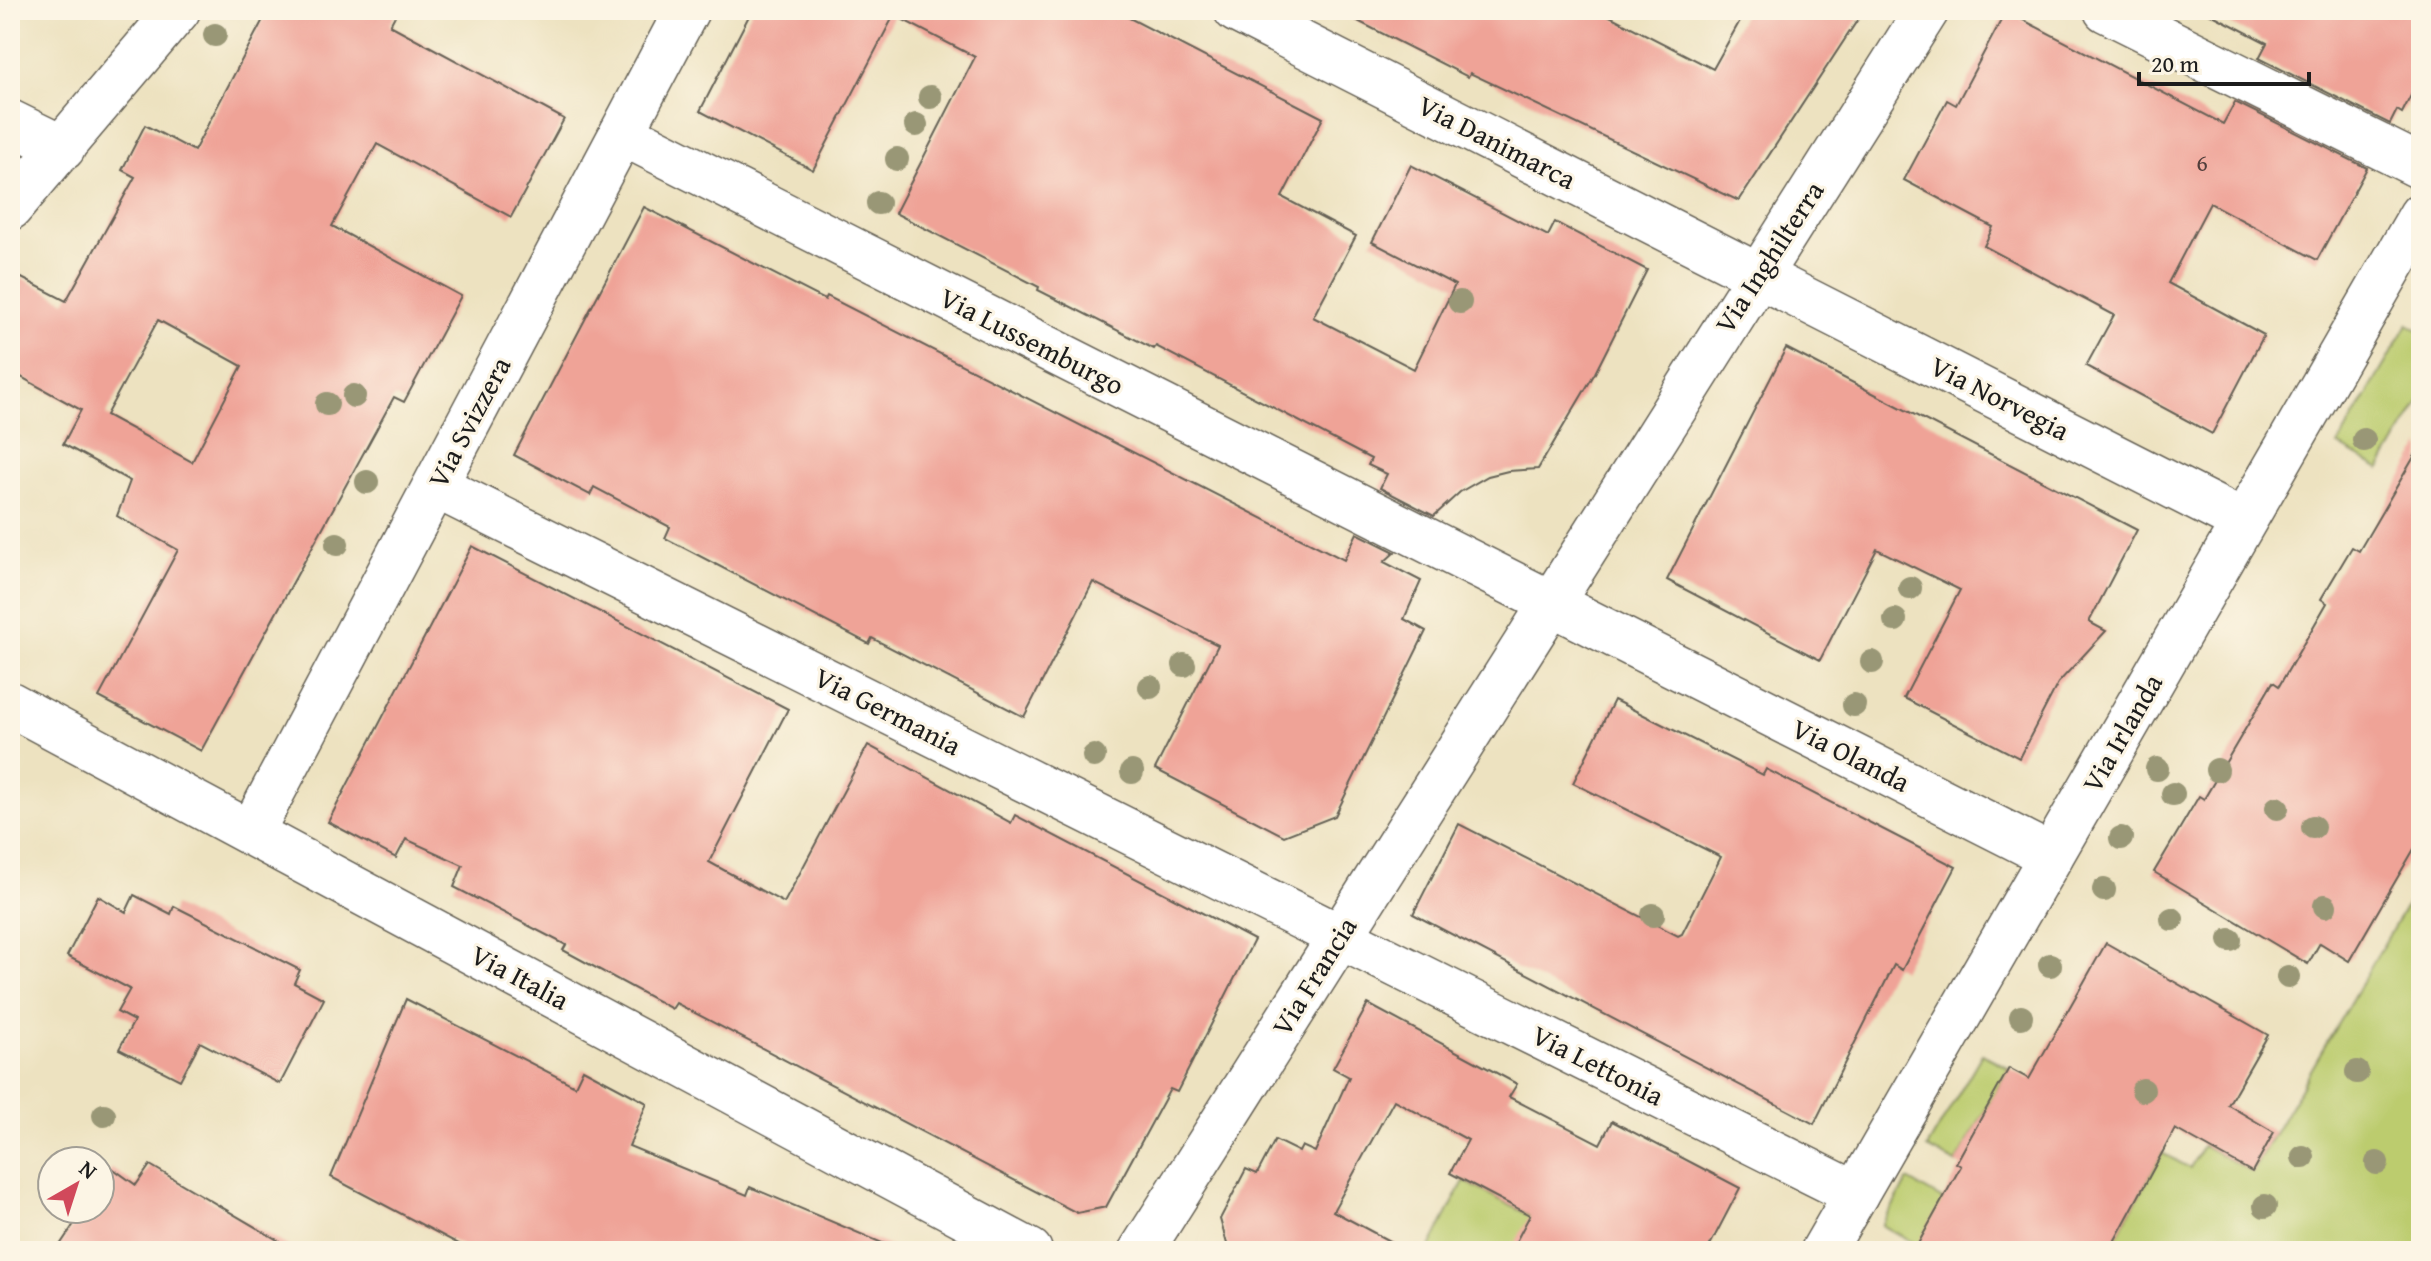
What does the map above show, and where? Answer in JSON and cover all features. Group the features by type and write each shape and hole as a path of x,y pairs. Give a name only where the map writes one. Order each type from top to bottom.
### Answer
{"street":[{"path":"10,208 178,10"},
{"name":"Via Svizzera","path":"251,833 687,10"},
{"name":"Via Danimarca","path":"1236,10 1757,274"},
{"name":"Via Inghilterra","path":"1549,602 1927,10"},
{"path":"2106,10 2421,167"},
{"path":"10,122 63,148"},
{"name":"Via Lussemburgo","path":"622,133 1549,602"},
{"name":"Via Irlanda","path":"1823,1251 2421,215"},
{"name":"Via Norvegia","path":"1757,274 2243,522"},
{"name":"Via Germania","path":"436,486 1339,936"},
{"name":"Via Francia","path":"1141,1251 1549,602"},
{"name":"Via Olanda","path":"1549,602 2051,856"},
{"name":"Via Italia","path":"10,704 1030,1251"},
{"name":"Via Lettonia","path":"1339,936 1856,1194"}],"green space":[{"path":"2408,324 2421,332 2421,399 2380,469 2338,445"},
{"path":"2421,880 2421,1251 2110,1249 2162,1153 2190,1168 2203,1145 2252,1172"},
{"path":"1982,1054 2009,1068 1956,1163 1927,1148"},
{"path":"1908,1180 2032,1251 1918,1245 1882,1225"},
{"path":"1464,1181 1555,1229 1511,1251 1428,1251"}],"building":[{"path":"268,10 398,10 390,25 564,119 511,217 377,144 332,226 461,296 404,402 394,397 201,751 99,697 178,550 117,516 130,481 63,444 81,410 10,371 10,272 66,301 135,177 122,170 145,125 194,151","holes":["158,320 242,366 192,462 106,415"]},
{"path":"752,10 1114,10 1323,118 1282,197 1356,236 1313,317 1414,369 1455,285 1372,242 1411,165 1548,236 1555,222 1647,270 1595,373 1538,469 1488,476 1460,492 1434,516 1380,488 1387,474 1368,465 1371,459 1156,346 1154,349 1038,290 1039,287 895,213 975,57 894,15 813,170 700,111"},
{"path":"1336,10 1598,10 1713,69 1746,10 1864,10 1739,201 1470,73 1468,77"},
{"path":"2203,10 2421,10 2421,76 2402,113 2397,110 2390,124 2259,58 2267,43"},
{"path":"2006,11 2223,124 2235,102 2367,168 2317,260 2210,203 2168,283 2264,335 2212,434 2086,366 2114,315 1984,246 1993,227 1904,180 1947,100 1956,105"},
{"path":"644,207 825,300 827,296 1344,560 1357,533 1395,552 1384,562 1421,581 1404,619 1426,631 1335,816 1284,836 1155,769 1218,645 1093,582 1024,717 872,638 869,644 665,538 670,527 594,487 590,495 514,455"},
{"path":"1786,348 2137,530 2089,622 2106,631 2058,683 2019,758 1904,698 1960,590 1877,549 1820,660 1667,580"},
{"path":"2421,445 2421,837 2349,961 2320,943 2308,964 2154,872 2199,796 2204,799 2273,682 2279,686 2327,603 2321,599 2352,547 2359,551"},
{"path":"472,546 788,709 709,862 784,903 868,745 1011,823 1015,815 1254,940 1177,1092 1170,1089 1106,1207 1077,1213 676,1003 672,1009 563,950 566,945 454,887 463,865 406,839 396,858 328,822"},
{"path":"1614,700 1763,775 1766,769 1956,867 1902,970 1894,965 1814,1124 1413,914 1459,824 1678,936 1682,934 1721,857 1573,783"},
{"path":"134,895 171,914 174,906 300,970 294,983 324,999 280,1084 200,1042 180,1080 119,1049 134,1021 117,1012 130,989 67,956 98,896 126,912"},
{"path":"2106,943 2268,1035 2228,1105 2274,1132 2252,1172 2175,1129 2109,1251 1914,1251 1961,1166 1956,1163 2009,1068 2029,1079"},
{"path":"406,999 575,1086 583,1069 647,1103 629,1146 747,1195 750,1187 901,1251 472,1251 331,1177"},
{"path":"1368,1004 1517,1084 1509,1097 1600,1144 1612,1121 1740,1188 1707,1251 1511,1251 1530,1215 1450,1173 1468,1140 1394,1100 1333,1211 1408,1251 1229,1251 1220,1219 1246,1169 1257,1174 1275,1140 1299,1152 1302,1146 1315,1152 1349,1077 1333,1068"},
{"path":"150,1165 296,1251 56,1251 73,1225 116,1225 116,1171 136,1185"}]}
